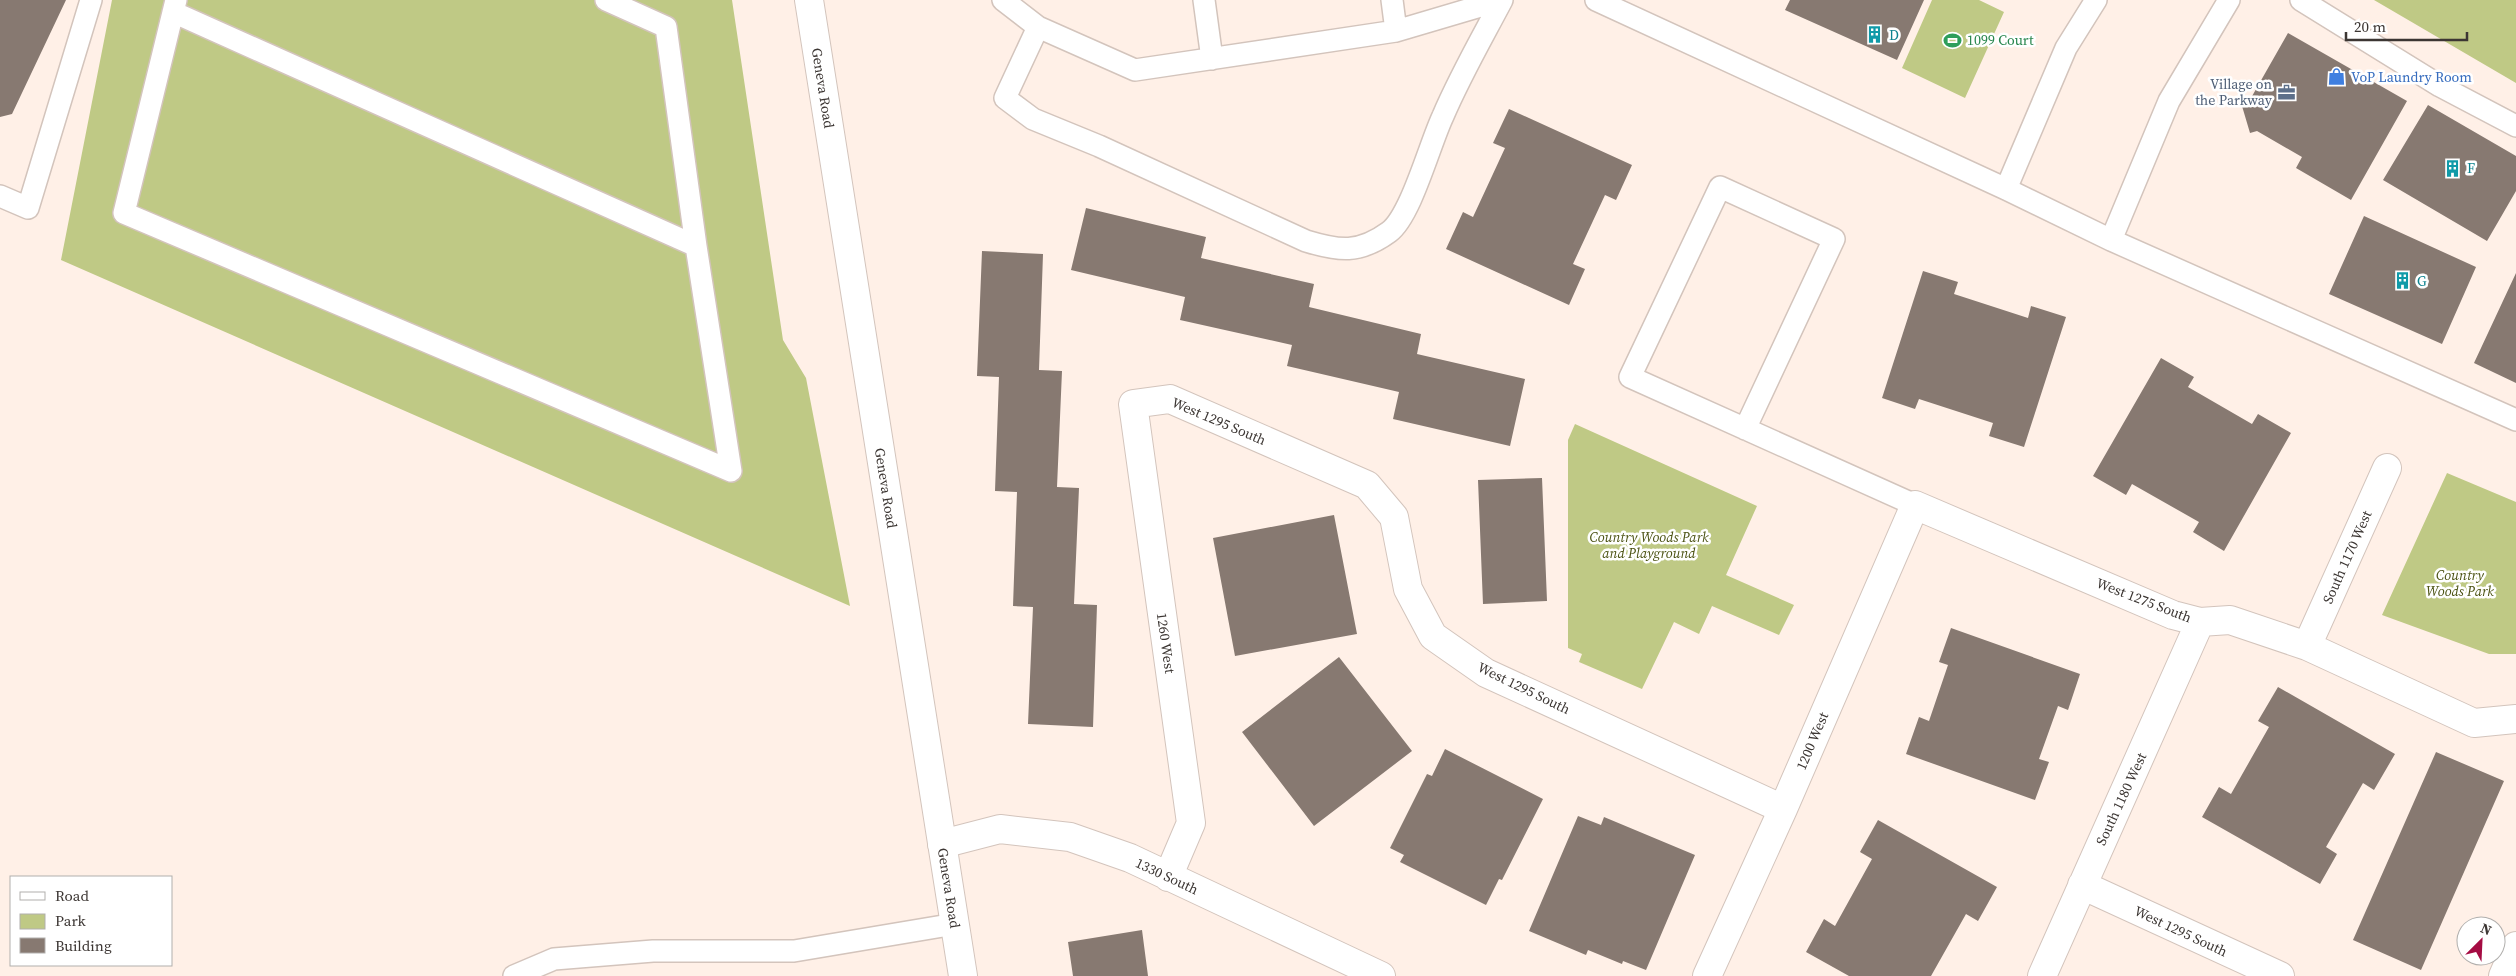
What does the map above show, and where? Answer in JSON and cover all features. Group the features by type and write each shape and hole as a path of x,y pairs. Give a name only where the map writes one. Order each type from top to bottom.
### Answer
{"street":[{"name":"Geneva Road","path":"810,0 963,976"},
{"name":"West 1295 South","path":"1133,404 1170,399 1367,485 1394,517 1408,589 1433,636 1486,673 1783,809"},
{"name":"1260 West","path":"1133,404 1191,823 1168,877"},
{"name":"South 1170 West","path":"2306,646 2386,468"},
{"name":"1200 West","path":"1707,976 1783,809 1915,505"},
{"name":"West 1275 South","path":"1915,505 2173,615 2200,622 2230,620 2306,646 2474,723 2516,719"},
{"name":"South 1180 West","path":"2042,976 2200,622"},
{"name":"1330 South","path":"942,844 1000,829 1070,837 1130,858 1381,976"},
{"name":"West 1295 South","path":"2082,885 2280,976"},
{"path":"2503,976 2516,946"}],"lane":[{"path":"0,196 28,208 90,0"},
{"path":"606,0 666,27 696,246 731,471 124,213 174,6 696,246"},
{"path":"1003,0 1038,27 1135,70 1396,31 1501,0"},
{"path":"1204,0 1212,59"},
{"path":"1392,0 1396,31"},
{"path":"1038,27 1005,98 1033,119 1099,146 1306,241 1335,250 1365,246 1390,232 1407,207 1443,115 1501,0"},
{"path":"1596,0 2006,189 2111,240 2516,420"},
{"path":"2006,189 2066,48 2096,0"},
{"path":"2111,240 2169,101 2228,0"},
{"path":"2301,0 2440,86 2516,126"},
{"path":"1745,428 1834,239 1720,187 1630,377 1915,505"},
{"path":"514,976 554,959 654,951 794,951 955,924"}],"green space":[{"path":"112,0 732,0 783,340 806,378 850,606 61,260"},
{"name":"1099 Court","path":"1932,0 1979,0 2004,12 1965,98 1902,68"},
{"path":"2374,0 2516,0 2516,83"},
{"name":"Country Woods Park and Playground","path":"1575,424 1757,506 1726,575 1794,605 1779,635 1712,606 1699,634 1674,622 1642,689 1579,662 1582,654 1568,648 1568,440"},
{"name":"Country Woods Park","path":"2447,473 2516,502 2516,654 2489,654 2382,615"}],"building":[{"path":"0,0 66,0 12,114 0,117"},
{"name":"D","path":"1790,0 1924,0 1897,60 1785,10"},
{"path":"2288,33 2407,101 2351,200 2296,168 2302,157 2257,131 2250,133 2242,106 2247,105"},
{"name":"F","path":"2428,105 2516,156 2516,191 2487,241 2383,180"},
{"path":"1509,109 1632,165 1616,200 1605,195 1573,264 1585,269 1569,305 1446,249 1463,212 1473,217 1505,148 1493,143"},
{"path":"1086,208 1206,237 1201,258 1314,284 1309,307 1421,334 1417,354 1525,379 1510,446 1393,419 1399,392 1287,366 1292,345 1180,320 1185,297 1071,270"},
{"name":"G","path":"2364,216 2476,267 2442,344 2329,294"},
{"path":"982,251 1043,254 1039,370 1062,371 1057,487 1079,488 1074,604 1097,605 1093,727 1028,724 1033,607 1013,606 1017,492 995,491 999,377 977,376"},
{"path":"1923,271 1958,282 1954,294 2028,318 2031,306 2066,317 2024,447 1989,436 1993,423 1919,399 1915,409 1882,398"},
{"path":"2516,273 2516,383 2474,363"},
{"path":"2161,358 2194,377 2188,387 2252,424 2258,414 2291,433 2224,551 2193,532 2199,522 2132,484 2126,495 2093,476"},
{"path":"1542,478 1547,601 1483,604 1478,480"},
{"path":"1334,515 1357,634 1235,656 1213,538"},
{"path":"1951,628 2080,674 2068,710 2058,706 2039,759 2049,762 2035,800 1906,754 1919,717 1929,721 1948,665 1939,662"},
{"path":"1339,657 1412,751 1314,826 1242,732"},
{"path":"2278,687 2395,754 2374,790 2363,783 2326,847 2337,854 2320,884 2202,817 2219,787 2231,794 2269,727 2258,721"},
{"path":"1445,749 1543,799 1502,880 1499,879 1486,905 1400,862 1404,855 1390,848 1427,774 1432,776"},
{"path":"2436,752 2504,781 2421,970 2353,940"},
{"path":"1578,816 1601,825 1604,817 1695,855 1646,970 1623,961 1622,964 1588,950 1586,955 1529,931"},
{"path":"1878,820 1997,887 1978,921 1966,914 1931,976 1849,976 1806,952 1824,919 1835,926 1872,859 1860,852"},
{"path":"1142,930 1148,976 1073,976 1068,942"}],"place":[{"name":"D","path":"1875,35"},
{"name":"1099 Court","path":"1953,40"},
{"name":"VoP Laundry Room","path":"2337,77"},
{"name":"Village on the Parkway","path":"2286,92"},
{"name":"F","path":"2453,168"},
{"name":"G","path":"2403,281"}]}
